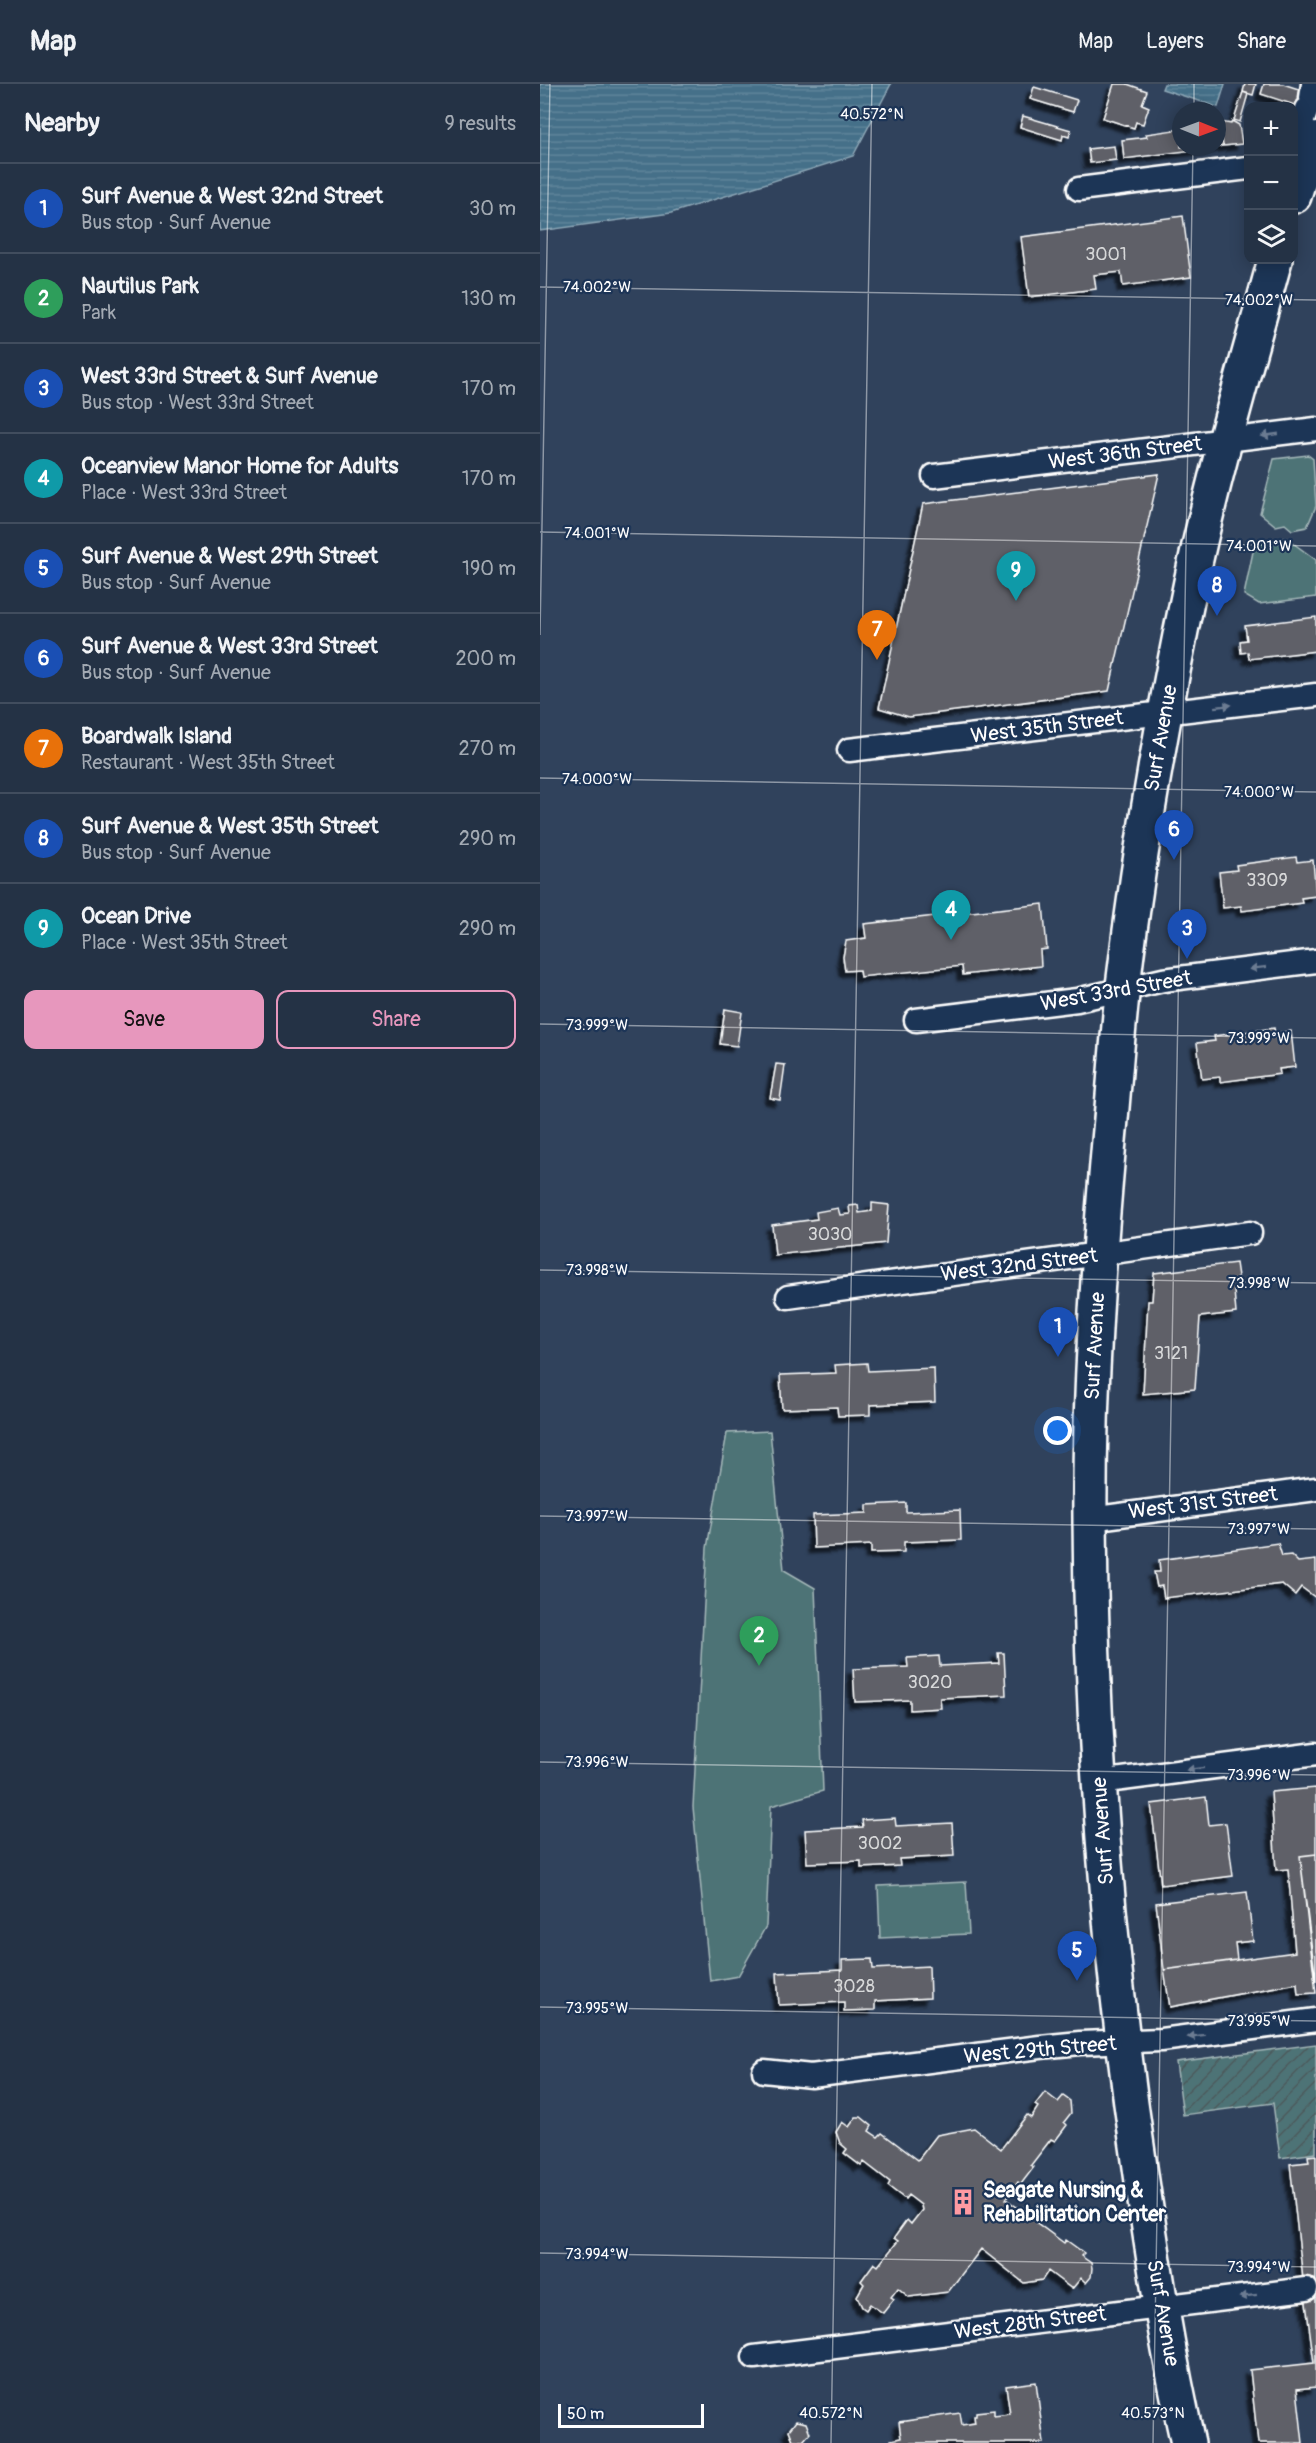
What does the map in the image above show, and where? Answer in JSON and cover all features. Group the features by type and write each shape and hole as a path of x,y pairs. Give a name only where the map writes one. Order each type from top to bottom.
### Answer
{"main road":[{"path":"1298,182 1308,154"},
{"name":"Surf Avenue","path":"1188,2443 1161,2306 1122,2041 1099,1782 1090,1519 1091,1430 1099,1256 1123,988 1141,857 1165,714 1192,578 1225,442 1274,264"}],"street":[{"path":"1308,154 1296,140 1311,97"},
{"path":"1079,189 1244,168"},
{"name":"West 36th Street","path":"934,476 1316,429"},
{"name":"West 35th Street","path":"849,750 1316,695"},
{"name":"West 33rd Street","path":"916,1020 1077,1000 1163,980 1316,961"},
{"name":"West 32nd Street","path":"788,1297 1099,1256 1140,1247 1250,1233"},
{"name":"West 31st Street","path":"1090,1519 1316,1489"},
{"path":"1099,1782 1316,1754"},
{"name":"West 29th Street","path":"764,2071 811,2076 1080,2043 1161,2040 1316,2020"},
{"name":"West 28th Street","path":"754,2357 1306,2289"}],"green space":[{"path":"1308,455 1313,459 1316,506 1307,527 1292,530 1285,524 1276,526 1260,513 1274,459"},
{"path":"1286,538 1316,560 1316,597 1259,604 1244,595 1255,542"},
{"path":"770,1431 784,1570 815,1588 823,1791 771,1806 766,1926 738,1976 710,1981 693,1807 707,1548 727,1433"},
{"path":"966,1882 969,1934 880,1938 878,1886"},
{"path":"1316,2044 1316,2153 1280,2158 1273,2103 1183,2115 1176,2062"}],"water":[{"path":"540,84 891,84 853,156 671,213 540,231"},
{"path":"1164,84 1225,84 1220,102 1202,102 1162,89"}],"building":[{"path":"1114,84 1127,84 1147,91 1142,104 1149,107 1143,124 1136,122 1134,128 1103,118"},
{"path":"1245,84 1256,84 1253,95 1243,92"},
{"path":"1264,84 1283,84 1308,92 1307,109 1298,106 1298,102 1286,102 1261,94"},
{"path":"1034,87 1077,100 1073,112 1030,99"},
{"path":"1243,92 1248,94 1240,122 1234,120"},
{"path":"1023,116 1071,130 1069,137 1063,135 1062,140 1020,127"},
{"path":"1232,121 1239,125 1242,144 1226,146 1226,123 1231,124"},
{"path":"1172,130 1172,153 1124,159 1122,140 1147,137 1146,134"},
{"path":"1114,146 1116,160 1090,163 1088,149"},
{"path":"1183,216 1191,277 1123,286 1121,272 1094,275 1096,289 1029,297 1021,237"},
{"path":"1159,474 1109,691 909,717 879,708 923,504"},
{"path":"1316,617 1316,651 1249,659 1248,652 1241,653 1240,641 1247,640 1245,626"},
{"path":"1296,857 1297,862 1313,860 1316,896 1301,898 1302,903 1242,911 1241,906 1223,908 1219,872 1237,870 1236,865"},
{"path":"1043,904 1047,949 1040,950 1041,966 963,975 962,966 860,977 859,970 845,971 843,957 846,941 866,938 864,924"},
{"path":"725,1009 742,1012 737,1046 720,1044"},
{"path":"1274,1028 1275,1033 1291,1031 1295,1067 1279,1069 1280,1074 1220,1082 1220,1077 1202,1079 1197,1043 1215,1041 1214,1036"},
{"path":"776,1064 785,1065 780,1100 770,1098"},
{"path":"872,1203 889,1205 886,1243 775,1255 772,1225 817,1219 816,1212 838,1208 840,1215 850,1214 849,1206 858,1205 859,1213 872,1211"},
{"path":"1236,1263 1240,1290 1234,1291 1236,1313 1200,1317 1195,1389 1143,1394 1148,1301 1152,1301 1154,1273"},
{"path":"867,1363 868,1371 934,1368 935,1402 870,1405 870,1415 838,1416 837,1407 782,1409 780,1375 836,1373 835,1365"},
{"path":"906,1503 906,1512 960,1510 961,1540 904,1542 904,1552 871,1553 871,1545 814,1548 813,1515 867,1513 867,1505"},
{"path":"1278,1543 1282,1556 1291,1555 1298,1562 1316,1560 1316,1598 1301,1587 1295,1595 1282,1584 1164,1598 1162,1586 1157,1587 1154,1572 1160,1572 1159,1560"},
{"path":"998,1653 1004,1653 1006,1695 940,1698 941,1708 910,1710 910,1700 855,1702 853,1669 908,1667 907,1658 939,1656 940,1666 999,1663"},
{"path":"1316,1788 1316,1854 1300,1856 1316,1993 1298,1994 1297,1983 1170,2007 1164,1970 1295,1952 1288,1869 1276,1870 1271,1792"},
{"path":"1206,1797 1209,1825 1226,1823 1233,1876 1161,1885 1151,1804"},
{"path":"895,1818 896,1826 952,1823 954,1856 899,1859 900,1866 861,1868 861,1861 807,1863 805,1830 863,1827 862,1820"},
{"path":"1316,1854 1316,1982 1300,1856"},
{"path":"1247,1892 1253,1941 1235,1943 1237,1960 1164,1970 1156,1903"},
{"path":"872,1959 873,1969 929,1966 930,1998 875,2001 875,2010 844,2011 844,2002 779,2005 777,1973 842,1970 842,1960"},
{"name":"Seagate Nursing & Rehabilitation Center","path":"1045,2092 1058,2102 1063,2096 1070,2101 1071,2113 1064,2122 1067,2125 1055,2141 1051,2139 1031,2165 1034,2167 1021,2184 1018,2182 1006,2199 1021,2210 1024,2207 1040,2219 1037,2223 1064,2243 1066,2240 1084,2253 1081,2256 1091,2263 1092,2268 1091,2277 1086,2283 1081,2278 1072,2289 1048,2271 1042,2280 1024,2283 981,2249 948,2292 909,2297 898,2288 891,2297 894,2299 883,2313 870,2304 866,2310 862,2307 857,2296 864,2284 861,2281 874,2263 878,2266 898,2241 894,2238 907,2220 911,2224 922,2210 921,2205 908,2195 905,2199 888,2186 890,2182 864,2162 861,2166 844,2153 847,2149 840,2143 836,2132 842,2122 849,2127 856,2117 861,2117 872,2126 869,2131 878,2137 882,2133 918,2160 937,2135 974,2128 1001,2149 1027,2115 1031,2118 1038,2107 1035,2105"},
{"path":"1316,2155 1316,2287 1304,2288 1290,2164 1309,2162 1308,2156"},
{"path":"1316,2287 1316,2387 1297,2389 1303,2443 1258,2443 1250,2370 1314,2363 1304,2288"},
{"path":"1036,2382 1044,2443 892,2443 891,2440 901,2438 899,2422 960,2413 962,2425 975,2423 976,2412 994,2410 994,2416 1010,2414 1006,2386"},
{"path":"796,2421 806,2423 810,2433 803,2441 793,2440 789,2430"}],"place":[{"name":"Ocean Drive","path":"1016,601"},
{"name":"Surf Avenue & West 35th Street","path":"1217,616"},
{"name":"Boardwalk Island","path":"877,660"},
{"name":"Surf Avenue & West 33rd Street","path":"1174,860"},
{"name":"Oceanview Manor Home for Adults","path":"951,940"},
{"name":"West 33rd Street & Surf Avenue","path":"1187,959"},
{"name":"Surf Avenue & West 32nd Street","path":"1058,1357"},
{"name":"Nautilus Park","path":"759,1666"},
{"name":"Surf Avenue & West 29th Street","path":"1077,1981"},
{"name":"Seagate Nursing & Rehabilitation Center","path":"963,2202"}]}
